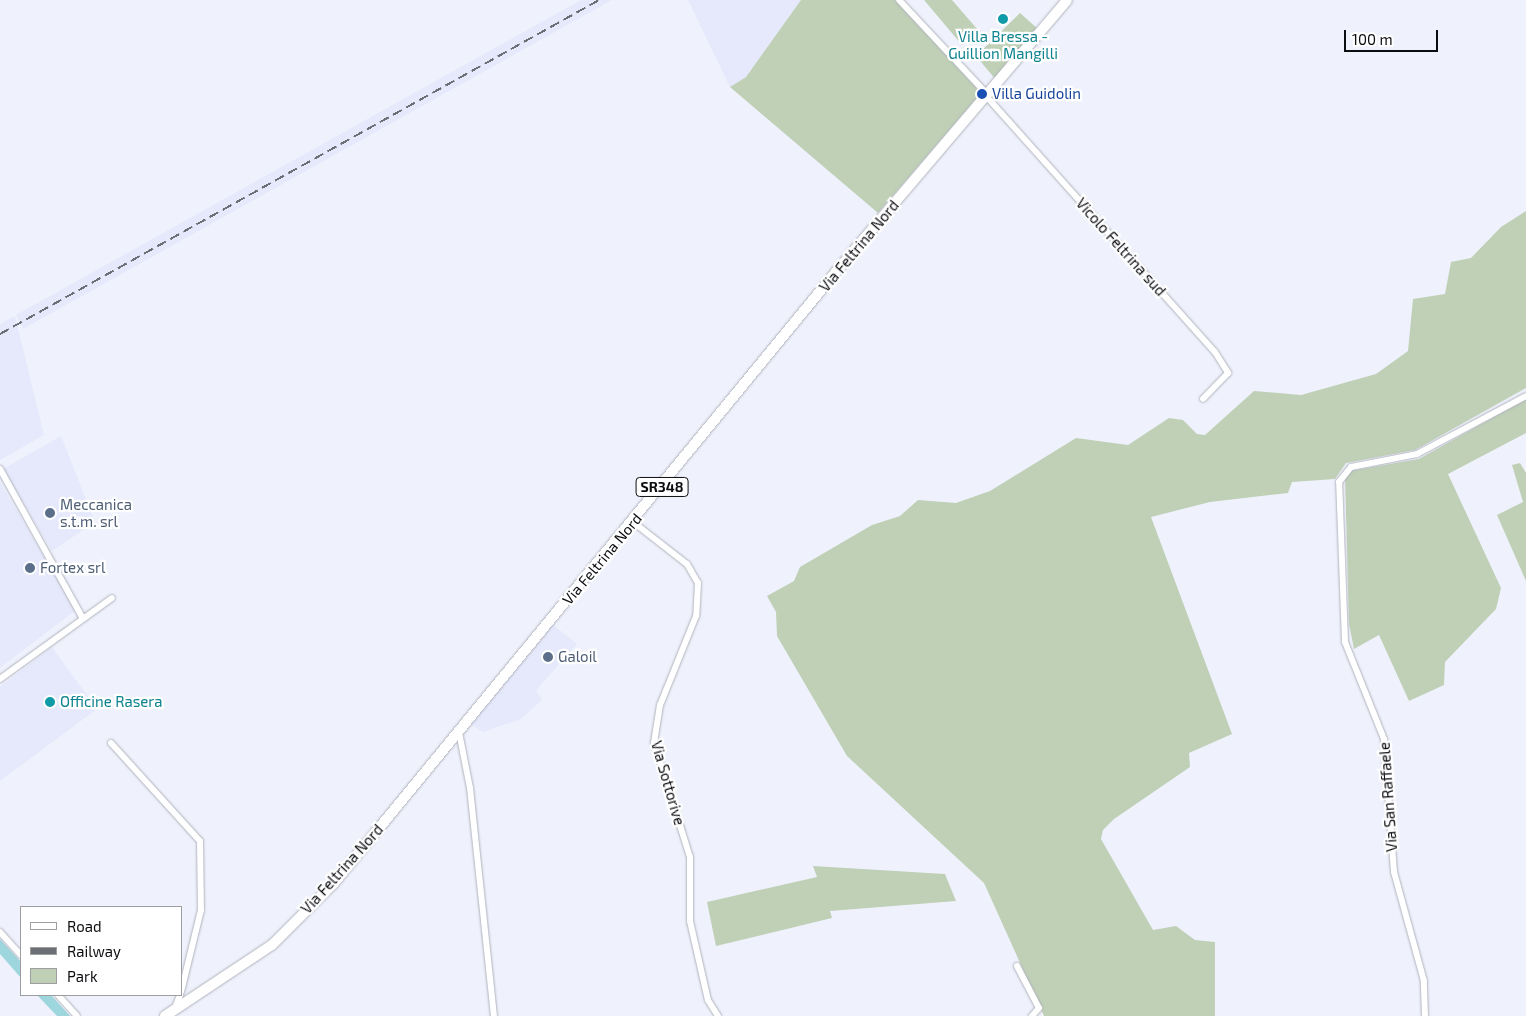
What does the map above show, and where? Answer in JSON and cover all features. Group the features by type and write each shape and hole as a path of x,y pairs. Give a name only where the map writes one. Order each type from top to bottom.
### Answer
{"main road":[{"name":"Via Feltrina Nord","path":"169,1014 272,945 334,882 1067,0"}],"street":[{"path":"899,0 987,95"},
{"name":"Vicolo Feltrina sud","path":"987,95 1215,352 1228,373 1203,398"},
{"name":"Via San Raffaele","path":"1425,1016 1424,981 1394,872 1384,739 1347,652 1342,622 1338,489 1341,476 1351,467 1417,454 1526,396"},
{"path":"0,469 83,619"},
{"name":"Via Sottorive","path":"633,522 687,564 698,583 696,616 660,705 654,743 690,857 690,921 708,1000 718,1016"},
{"path":"0,679 112,598"},
{"path":"459,732 469,778 494,1016"},
{"path":"110,743 200,841 201,910 182,990"},
{"path":"0,932 20,954"},
{"path":"1017,966 1039,1008 1032,1016"},
{"path":"59,996 77,1016"},
{"path":"169,1014 180,996"}],"shaded area":[{"path":"581,0 612,0 23,329 16,315"},
{"path":"688,0 801,0 746,77 730,87"},
{"path":"15,316 44,435 0,460 0,324"},
{"path":"61,436 95,522 52,551 3,469"},
{"path":"0,482 76,610 0,668"},
{"path":"552,624 577,644 536,690 542,700 521,719 483,732 468,723"},
{"path":"52,647 97,709 0,781 0,687"}],"green space":[{"path":"801,0 895,0 981,93 878,213 730,87 746,77"},
{"path":"924,0 952,0 978,30 962,45"},
{"path":"1020,13 1038,29 996,80 976,56"},
{"path":"1526,211 1526,388 1415,450 1346,463 1335,479 1292,482 1288,493 1210,502 1151,517 1232,734 1189,753 1190,767 1114,819 1103,830 1101,839 1153,930 1176,926 1195,940 1215,942 1215,1016 1044,1016 984,883 847,756 777,636 776,612 767,596 794,581 800,567 872,525 900,516 918,500 956,503 990,491 1076,438 1128,445 1169,418 1183,420 1197,434 1205,435 1254,391 1301,395 1376,374 1408,351 1413,299 1445,294 1451,262 1471,258 1501,227"},
{"path":"1526,399 1526,433 1448,474 1501,588 1496,609 1445,662 1444,685 1409,701 1379,635 1354,649 1349,624 1345,477 1350,471 1419,459"},
{"path":"1520,463 1526,473 1526,581 1497,515 1523,502 1512,465"},
{"path":"813,866 945,874 956,901 830,911 832,918 716,946 707,902 817,877"}],"water":[{"path":"0,939 20,961 20,977 0,954"},
{"path":"38,996 52,996 70,1016 57,1016"}],"railway":[{"path":"0,334 599,0"}],"place":[{"name":"Villa Bressa - Guillion Mangilli","path":"1003,19"},
{"name":"Villa Guidolin","path":"982,94"},
{"name":"Meccanica s.t.m. srl","path":"50,513"},
{"name":"Fortex srl","path":"30,568"},
{"name":"Galoil","path":"548,657"},
{"name":"Officine Rasera","path":"50,702"}]}
